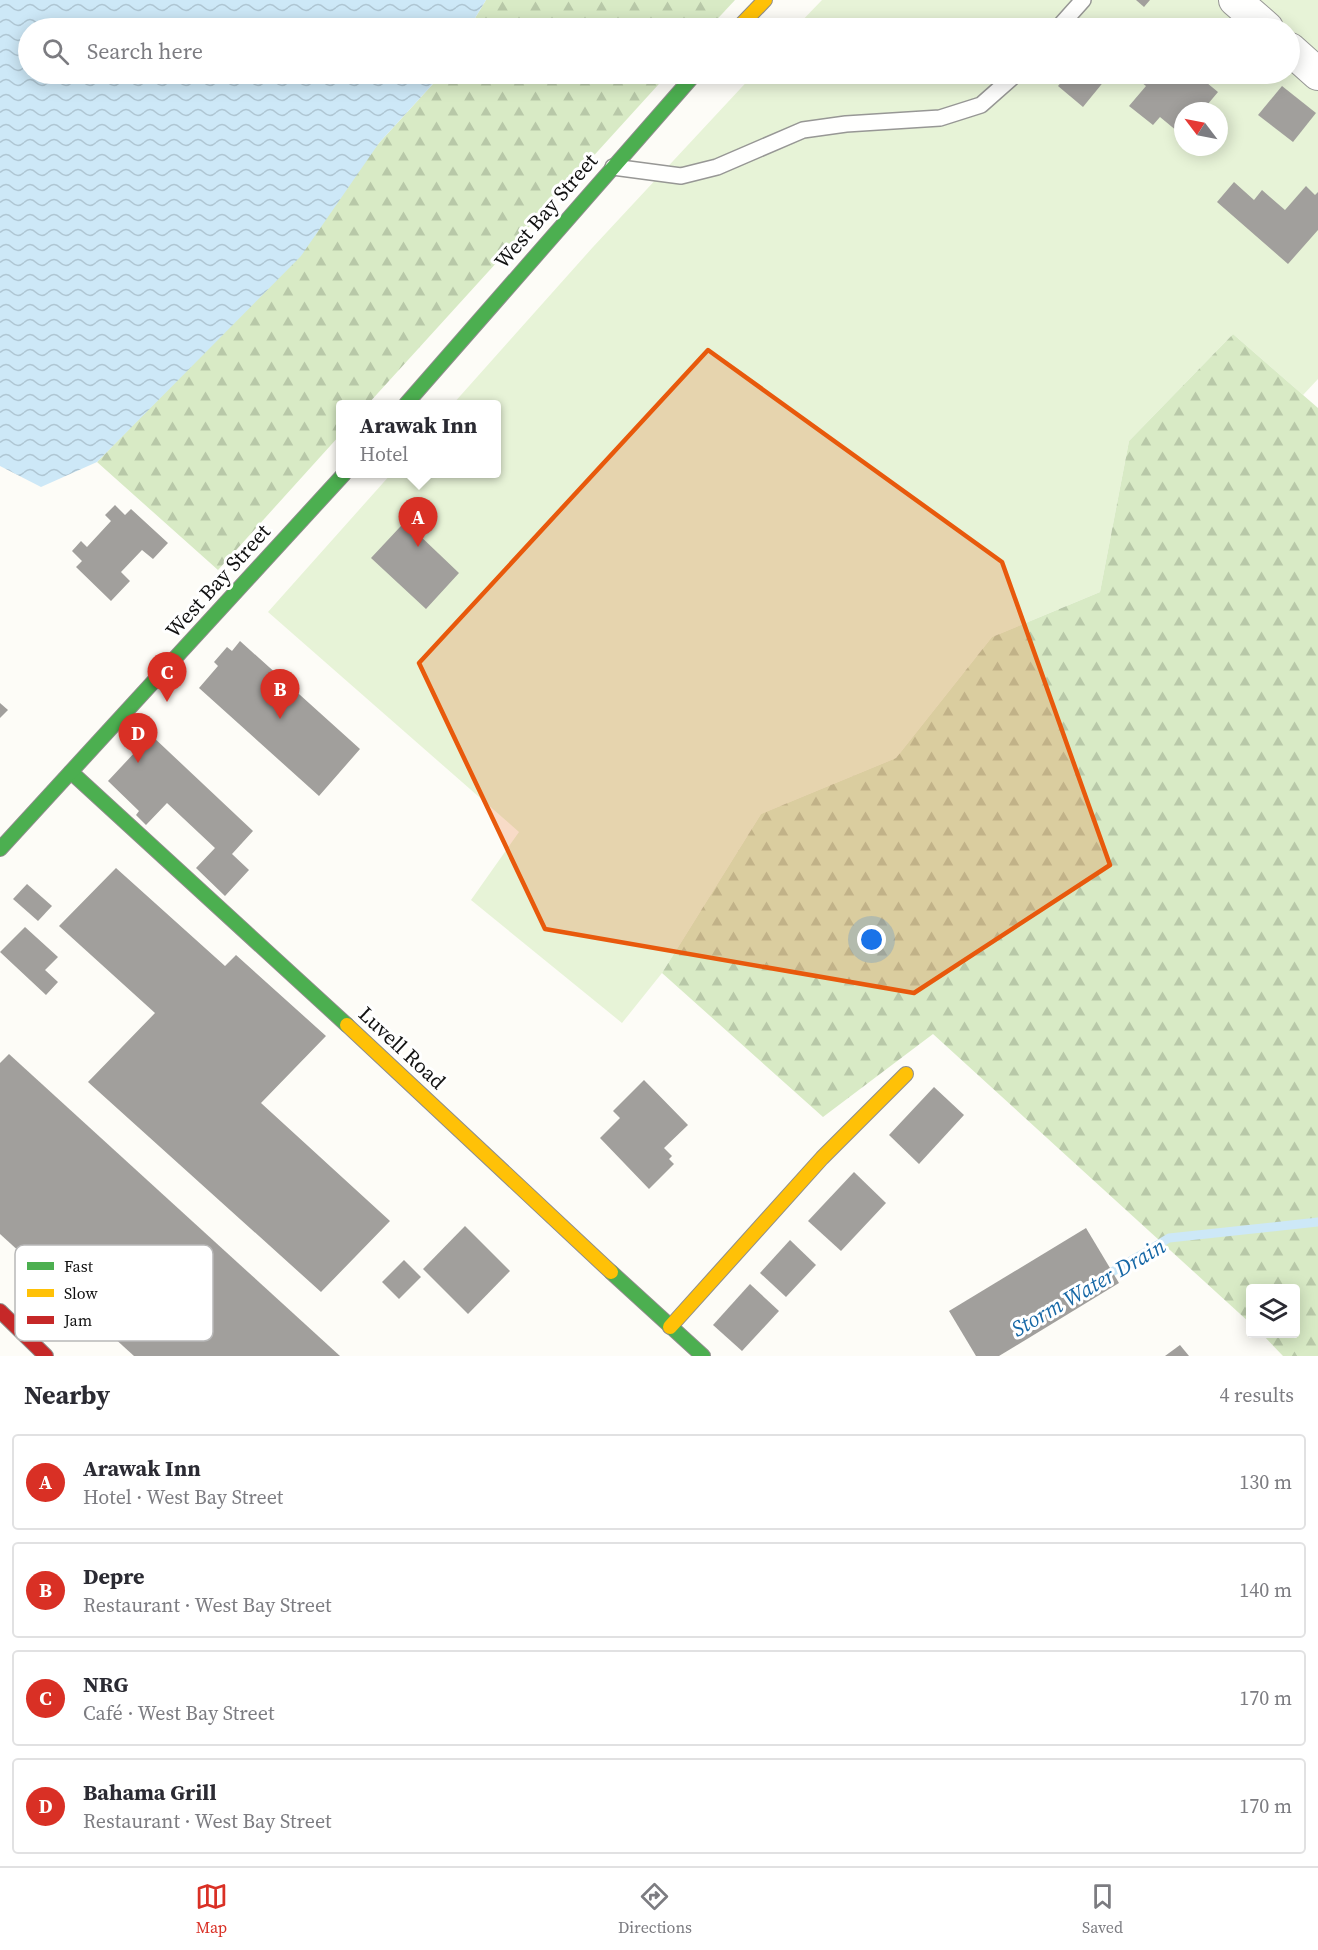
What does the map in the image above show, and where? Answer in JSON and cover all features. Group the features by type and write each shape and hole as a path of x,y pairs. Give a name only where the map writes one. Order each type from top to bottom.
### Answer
{"main road":[{"path":"748,18 765,0"},
{"name":"West Bay Street","path":"410,400 686,84"},
{"name":"West Bay Street","path":"0,849 340,478"},
{"name":"Luvell Road","path":"71,772 314,994 703,1356"},
{"path":"670,1327 822,1158 906,1074"},
{"path":"0,1311 15,1326"},
{"path":"31,1341 46,1356"}],"street":[{"path":"1235,0 1256,18"},
{"path":"1300,58 1318,74"}],"lane":[{"path":"1067,18 1083,0"},
{"path":"613,167 681,176 717,167 803,130 846,124 940,118 981,105 1005,84"}],"highlighted area":[{"path":"708,350 1002,562 1110,865 914,993 545,929 419,663"}],"green space":[{"path":"486,0 735,0 718,18 475,18"},
{"path":"822,0 1318,0 1318,379 1303,395 1233,334 1129,441 1100,592 992,637 896,758 761,814 662,973 622,1023 471,900 519,832 268,612 387,478 501,478 501,400 457,400 593,247 745,84 1300,84 1300,18 805,18"},
{"path":"433,84 659,84 372,400 336,400 336,439 218,570 97,462 185,372 379,143"},
{"path":"1233,334 1318,408 1318,1356 1283,1356 1266,1338 1300,1338 1300,1284 1246,1284 1246,1319 933,1034 823,1117 662,973 761,814 896,758 992,637 1100,592 1129,441"}],"water":[{"path":"0,0 486,0 475,18 18,18 18,84 433,84 379,143 301,256 97,462 41,487 0,466"}],"building":[{"path":"1136,0 1150,0 1144,7"},
{"path":"1060,84 1102,84 1083,107 1058,86"},
{"path":"1143,84 1208,84 1218,92 1210,102 1174,102 1174,129 1160,117 1153,125 1129,106 1146,86"},
{"path":"1282,86 1316,113 1293,142 1258,115"},
{"path":"1234,182 1254,200 1262,190 1285,210 1306,186 1315,195 1318,192 1318,230 1288,264 1217,202"},
{"path":"115,505 125,515 131,509 168,543 153,559 142,550 121,572 130,581 111,601 76,567 82,561 72,551 81,541 87,547 111,521 105,515"},
{"path":"414,512 426,523 417,533 459,573 426,609 371,558"},
{"path":"240,641 360,749 319,796 199,688 218,666 214,662 227,647 232,651"},
{"path":"0,703 8,710 0,718"},
{"path":"151,735 253,831 232,854 249,870 225,896 196,868 215,848 167,803 146,825 136,815 139,811 108,781"},
{"path":"116,868 225,966 236,955 326,1036 261,1103 390,1221 321,1292 88,1082 155,1013 59,926"},
{"path":"27,884 52,906 38,921 13,899"},
{"path":"25,927 58,957 45,970 58,982 46,995 0,952"},
{"path":"9,1054 340,1356 134,1356 118,1341 213,1341 213,1245 15,1245 15,1248 0,1234 0,1063"},
{"path":"644,1080 688,1125 664,1148 672,1156 669,1159 674,1164 649,1189 600,1138 620,1118 613,1111"},
{"path":"934,1087 964,1115 919,1164 889,1135"},
{"path":"854,1172 886,1203 841,1251 808,1221"},
{"path":"465,1226 510,1271 468,1314 423,1269"},
{"path":"1086,1228 1119,1283 999,1356 976,1356 949,1311"},
{"path":"790,1240 816,1265 786,1297 760,1273"},
{"path":"404,1260 421,1277 399,1299 382,1282"},
{"path":"750,1284 779,1311 742,1351 713,1325"},
{"path":"1180,1345 1189,1356 1165,1356"}],"waterway":[{"name":"Storm Water Drain","path":"1102,1278 1169,1238 1318,1222"}],"traffic: fast":[{"path":"410,400 686,84"},
{"path":"0,849 340,478"},
{"path":"71,772 347,1025"},
{"path":"611,1272 703,1356"}],"traffic: slow":[{"path":"748,18 765,0"},
{"path":"347,1025 611,1272"},
{"path":"670,1327 822,1158 906,1074"}],"traffic: jam":[{"path":"0,1311 15,1326"},
{"path":"31,1341 46,1356"}],"place":[{"name":"Arawak Inn","path":"418,547"},
{"name":"NRG","path":"167,702"},
{"name":"Depre","path":"280,719"},
{"name":"Bahama Grill","path":"138,763"}]}
